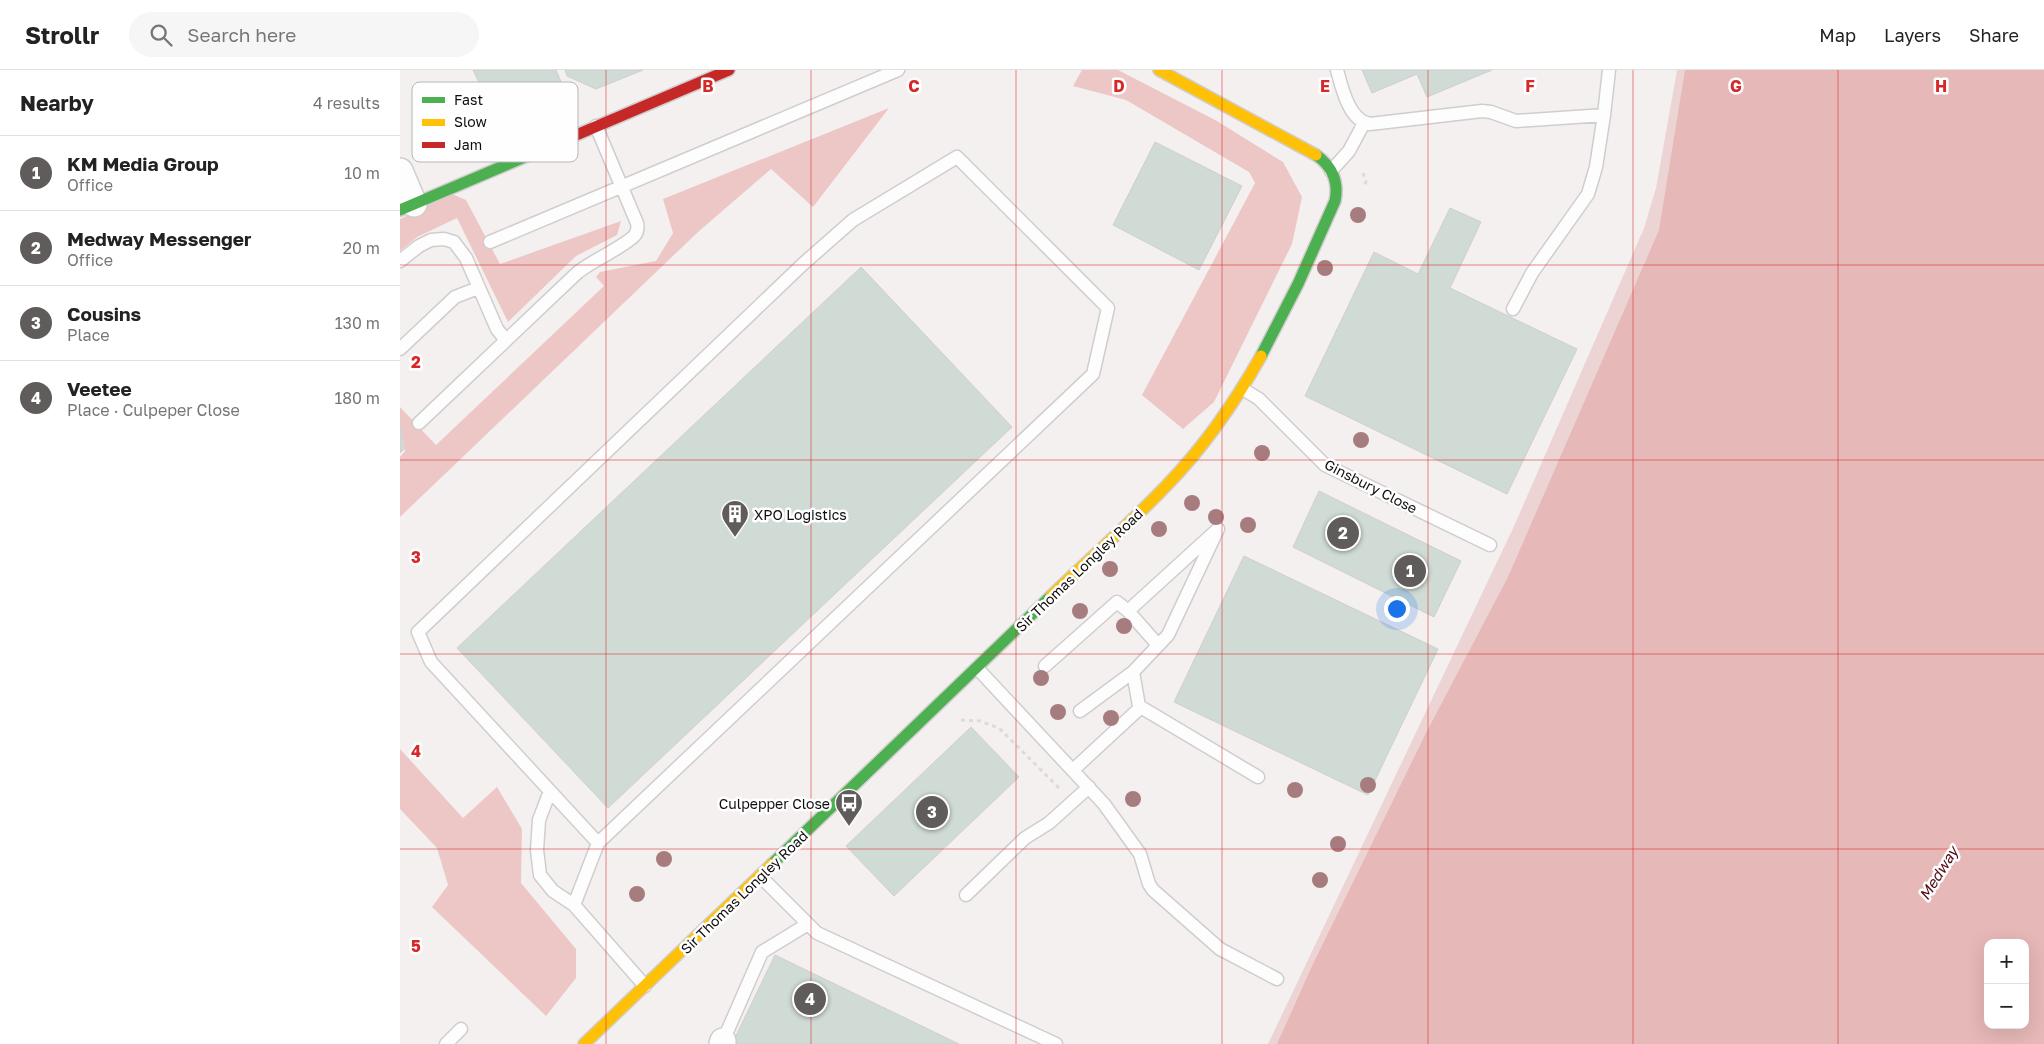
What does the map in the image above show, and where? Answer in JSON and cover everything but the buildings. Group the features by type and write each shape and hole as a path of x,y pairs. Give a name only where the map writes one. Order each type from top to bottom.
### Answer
{"street":[{"path":"578,134 729,70"},
{"path":"1159,70 1317,156 1323,160 1331,172"},
{"path":"400,171 407,207 512,162"},
{"name":"Sir Thomas Longley Road","path":"584,1044 1167,485 1199,449 1243,389 1281,322 1336,196 1336,188 1331,172"}],"lane":[{"path":"490,242 898,70"},
{"path":"1337,70 1351,110 1364,123 1370,124 1482,112 1491,112 1516,121 1604,115"},
{"path":"1513,309 1536,268 1588,194 1596,167 1609,70"},
{"path":"1331,172 1352,147 1364,123"},
{"path":"419,423 577,273 636,234 638,230 637,223 596,126"},
{"path":"574,905 598,843 1093,374 1108,308 957,157 853,220 802,264 418,632 431,662 598,843"},
{"path":"400,261 419,246 431,240 444,239 452,241 462,251 497,328 506,339"},
{"path":"400,349 455,297 478,288"},
{"name":"Ginsbury Close","path":"1243,389 1259,399 1325,465 1490,545"},
{"path":"1080,711 1133,672 1168,635 1218,529 1128,611"},
{"path":"1045,666 1117,602 1128,611 1158,646"},
{"path":"977,668 1104,804 1140,854 1149,884 1153,890 1220,949 1277,979"},
{"path":"1073,770 1140,708 1133,672"},
{"path":"1139,706 1258,777"},
{"path":"966,894 1025,838 1049,823 1089,787"},
{"path":"550,791 538,820 537,850 540,875 552,892 574,905 645,986"},
{"path":"760,876 817,933 1056,1044"},
{"path":"722,1043 762,952 808,924"},
{"path":"446,1044 461,1029"}],"path":[{"path":"955,722 980,721 999,728 1073,803"}],"shaded area":[{"path":"1082,70 1118,70 1217,121 1283,162 1302,197 1292,244 1214,402 1183,429 1142,395 1255,183 1249,172 1126,100 1073,86"},
{"path":"1677,70 1712,70 1676,272 1360,1044 1268,1044 1515,524 1644,228 1656,188"},
{"path":"889,108 813,207 771,169 698,232 400,517 400,457 405,451 400,422 400,407 436,445 604,286 596,277 600,272 656,261 673,233 663,199"},
{"path":"452,194 466,200 500,264 621,221 617,235 576,256 508,322 457,218 417,237 400,251 400,219"},
{"path":"400,749 463,818 497,787 522,829 521,883 576,949 576,978 546,1016 432,907 448,885 437,848 400,809"}],"water":[{"name":"Medway","path":"1685,70 2044,70 2044,1044 1277,1044 1313,964 1426,733 1508,577 1659,230"}],"traffic: fast":[{"path":"1261,356 1298,284 1335,201 1336,187 1333,175 1322,159 1316,155"},
{"path":"400,210 513,162"},
{"path":"772,864 1051,596"}],"traffic: slow":[{"path":"1159,70 1316,155"},
{"path":"1051,596 1139,514 1181,470 1218,424 1261,356"},
{"path":"584,1044 772,864"}],"traffic: jam":[{"path":"578,134 729,70"}],"place":[{"name":"Medway Messenger","path":"1343,533"},
{"name":"XPO Logistics","path":"735,538"},
{"name":"KM Media Group","path":"1410,571"},
{"name":"Cousins","path":"932,812"},
{"name":"Culpepper Close","path":"849,827"},
{"name":"Veetee","path":"810,999"}]}
